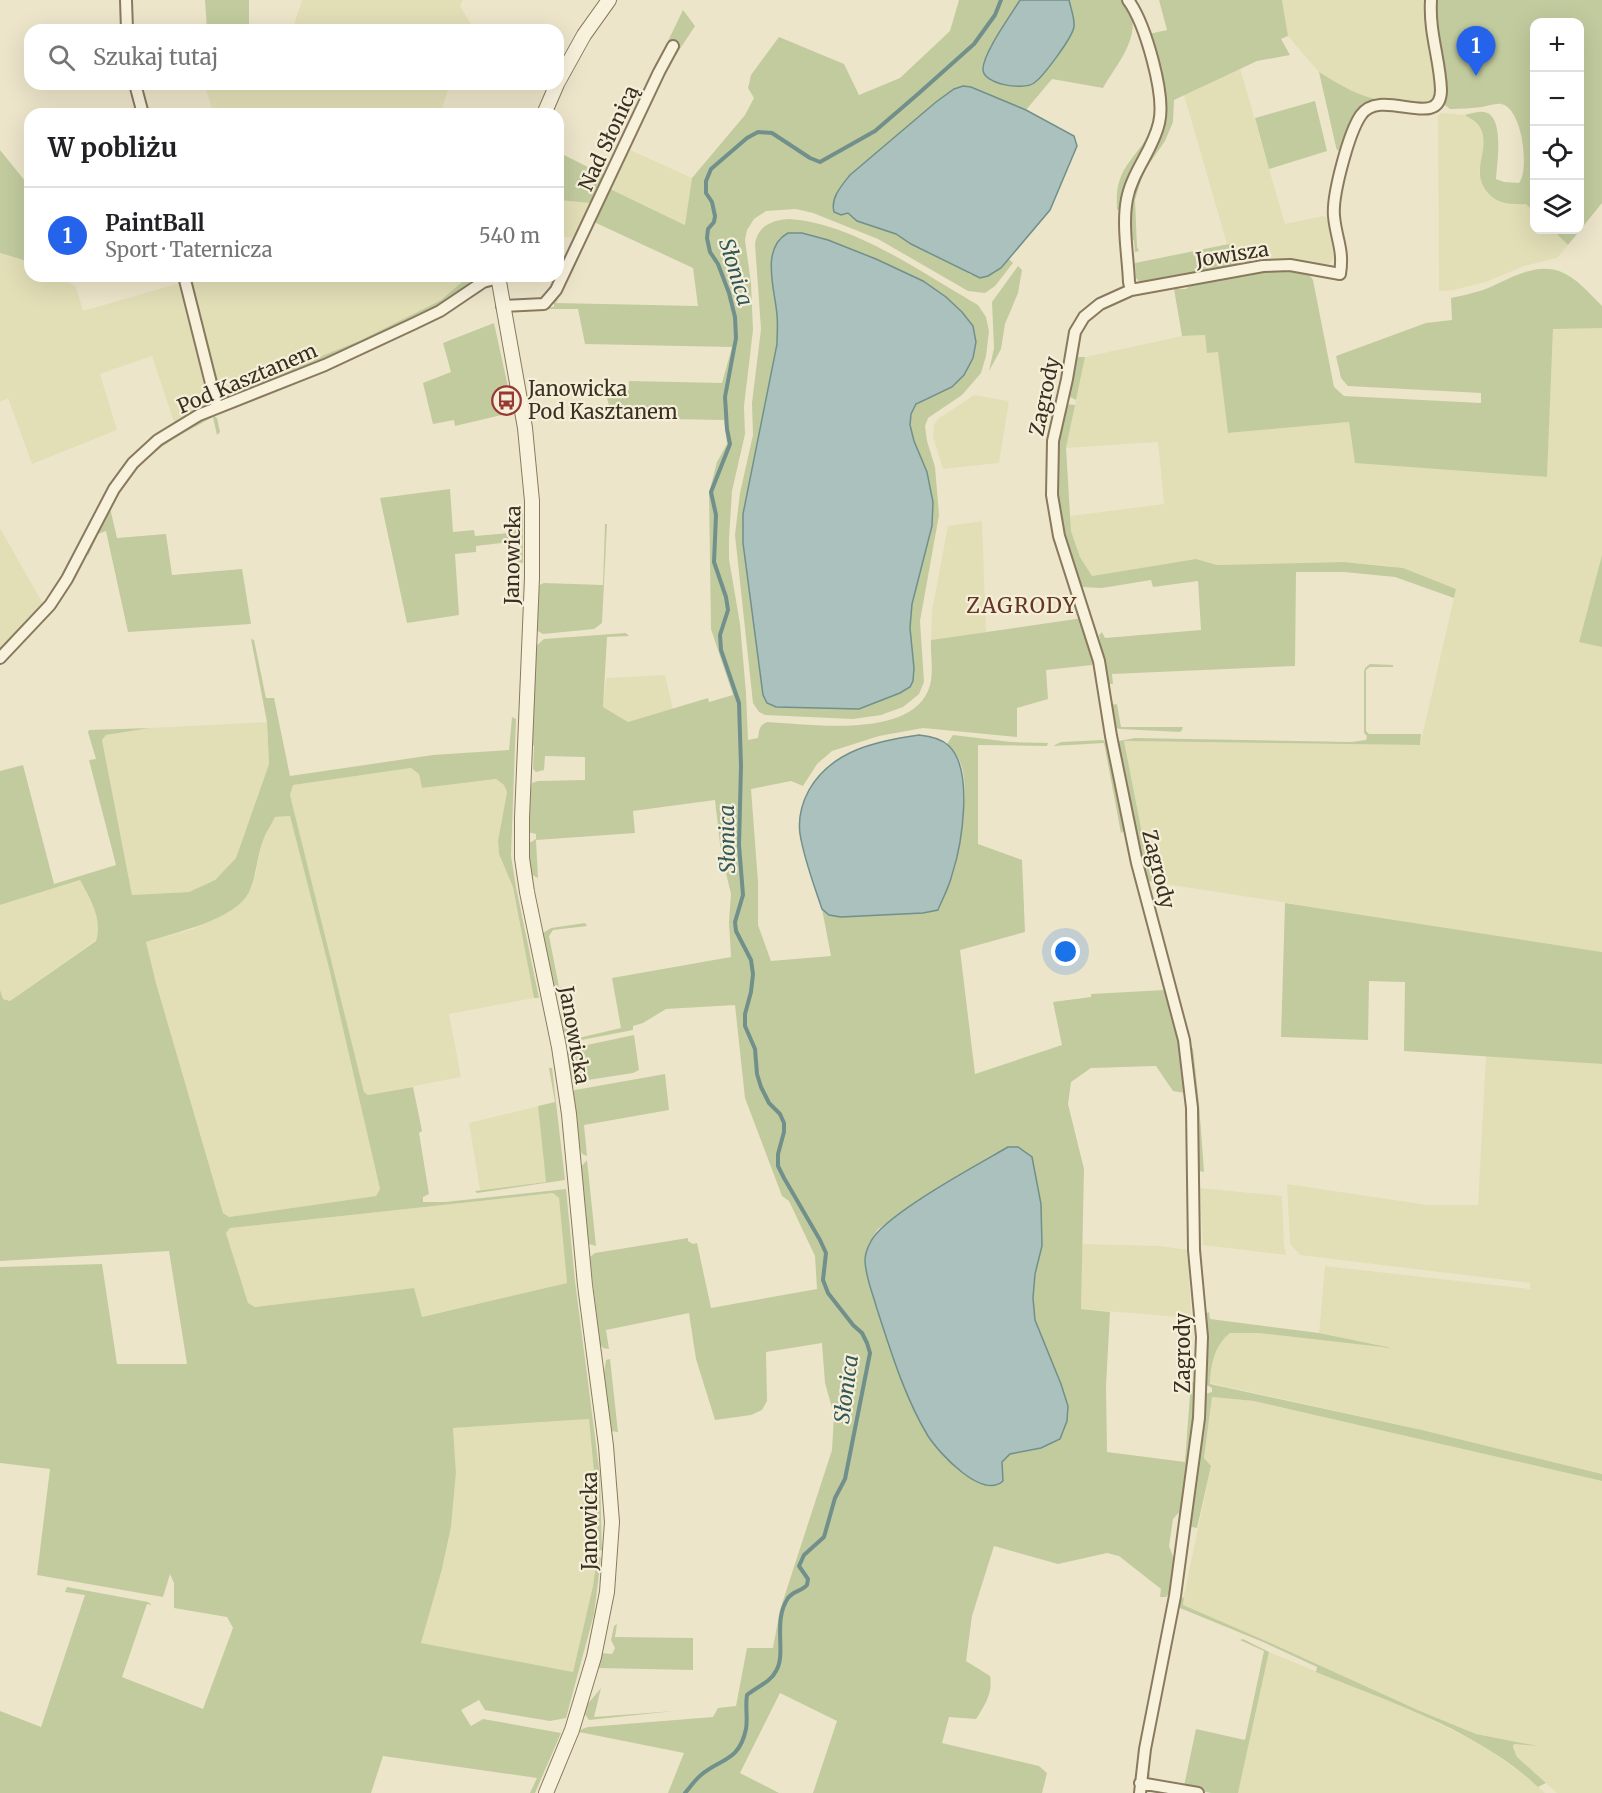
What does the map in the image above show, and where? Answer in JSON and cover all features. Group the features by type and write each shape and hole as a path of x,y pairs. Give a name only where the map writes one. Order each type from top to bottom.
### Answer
{"street":[{"path":"126,0 127,24"},
{"path":"564,72 584,35 609,0"},
{"path":"1128,0 1151,54 1161,115 1156,133 1139,167 1127,201 1131,290"},
{"name":"Jowisza","path":"1131,290 1271,265 1290,265 1340,274 1341,249 1333,207 1340,172 1359,118 1366,109 1377,104 1426,109 1435,105 1440,98 1440,81 1431,31 1431,0"},
{"name":"Nad Słonicą","path":"564,273 673,46"},
{"path":"137,90 141,108"},
{"path":"547,108 555,90"},
{"path":"186,282 217,407"},
{"name":"Pod Kasztanem","path":"0,658 50,605 67,579 106,502 133,463 146,450 173,430 217,407 335,361 440,311 483,282"},
{"name":"Janowicka","path":"499,282 524,421 532,493 532,578 522,818 523,870 559,1047 569,1114 585,1285 606,1446 612,1522 608,1592 594,1657 573,1730 546,1793"},
{"name":"Nad Słonicą","path":"502,306 544,304 560,282"},
{"name":"Zagrody","path":"1131,290 1091,311 1075,332 1053,441 1051,476 1059,536 1099,661 1111,736 1137,863 1181,1029 1192,1108 1194,1250 1202,1337 1200,1418 1174,1596 1145,1749 1140,1788"},
{"path":"1140,1788 1197,1793"}],"shaded area":[{"path":"302,0 463,0 460,6 471,24 294,24"},
{"path":"1282,0 1429,0 1437,88 1434,98 1427,104 1369,99 1349,91 1319,72 1288,36"},
{"path":"1240,68 1285,224 1323,216 1331,219 1337,251 1328,265 1238,267 1234,243 1227,244 1184,95"},
{"path":"206,90 448,90 442,108 212,108"},
{"path":"1441,113 1465,115 1478,124 1484,140 1479,174 1512,205 1527,204 1530,207 1530,234 1557,234 1568,245 1557,258 1524,266 1486,282 1454,290 1439,291 1438,116"},
{"path":"628,149 692,178 686,225 609,189"},
{"path":"564,201 591,203 575,238 564,237"},
{"path":"0,253 24,260 24,282 69,282 76,287 83,311 180,283 210,404 174,422 152,356 100,374 117,430 32,464 8,398 0,402"},
{"path":"193,282 462,282 441,300 359,341 222,396"},
{"path":"1553,328 1602,328 1602,555 1579,641 1602,647 1602,952 1159,883 1149,869 1124,741 1420,745 1456,589 1390,566 1344,562 1217,565 1196,559 1092,576 1080,557 1071,531 1070,516 1164,504 1158,442 1066,448 1085,357 1182,336 1205,335 1218,352 1229,433 1349,422 1475,471 1547,477"},
{"path":"974,395 1009,401 999,463 943,469 933,437 934,425 938,419"},
{"path":"982,521 986,632 931,640 932,611 948,526"},
{"path":"0,528 42,602 42,606 0,651"},
{"path":"665,675 673,709 628,722 603,707 606,678"},
{"path":"267,722 269,764 236,858 215,880 189,892 132,895 102,740 106,735 150,728"},
{"path":"411,768 419,774 422,788 496,779 504,785 507,792 498,841 499,854 513,887 534,998 449,1014 461,1077 368,1095 364,1092 290,795 293,785"},
{"path":"290,816 328,964 380,1189 376,1196 229,1217 223,1213 146,942 193,929 227,913 255,876 263,839 275,817"},
{"path":"80,880 95,910 100,929 96,940 10,1001 3,999 0,990 0,905"},
{"path":"1486,1055 1602,1064 1602,1474 1422,1430 1210,1383 1213,1358 1220,1341 1229,1333 1258,1333 1383,1346 1319,1333 1325,1266 1530,1289 1530,1283 1300,1255 1290,1244 1287,1184 1428,1205 1478,1205"},
{"path":"538,1106 546,1182 480,1190 469,1123"},
{"path":"1200,1188 1282,1196 1286,1255 1203,1245"},
{"path":"553,1193 559,1198 567,1283 421,1317 413,1288 256,1307 248,1303 226,1233 230,1228"},
{"path":"1082,1244 1160,1246 1188,1250 1191,1318 1081,1309"},
{"path":"1212,1397 1254,1401 1602,1481 1602,1793 1557,1793 1517,1757 1514,1744 1529,1744 1476,1734 1182,1605 1211,1466 1204,1459"},
{"path":"589,1419 598,1516 597,1554 593,1586 573,1672 421,1643 442,1569 451,1527 456,1473 453,1428"},
{"path":"1269,1652 1418,1713 1484,1746 1545,1793 1238,1793"}],"green space":[{"path":"205,0 249,0 249,24 207,24"},
{"path":"959,0 1020,0 985,58 990,80 1017,87 1028,86 1072,33 1074,26 1069,0 1121,0 1129,10 1133,21 1132,33 1123,56 1103,88 1052,79 1026,110 971,87 954,89 850,175 839,188 841,215 848,213 857,221 896,234 911,244 957,265 971,275 1001,268 1008,258 1013,263 995,286 985,293 968,291 878,239 813,213 796,209 766,211 754,219 747,230 745,240 751,283 753,330 744,406 745,434 732,491 729,559 740,624 748,740 758,738 761,727 767,722 831,726 855,725 900,716 917,706 928,691 932,672 931,640 1083,618 1094,661 1092,665 1046,670 1048,699 1017,708 1017,737 923,728 879,736 832,751 817,764 803,786 791,781 751,789 758,882 758,925 771,961 831,956 822,909 829,915 939,910 956,865 964,809 962,768 957,756 947,744 953,735 1011,742 1048,743 1047,746 978,745 978,844 1022,860 1025,932 960,950 975,1074 1062,1045 1053,1002 1091,997 1091,994 1165,990 1178,1041 1185,1093 1173,1091 1156,1066 1091,1068 1071,1082 1068,1104 1084,1169 1081,1309 1110,1312 1106,1386 1107,1452 1185,1462 1191,1381 1196,1383 1194,1434 1183,1508 1173,1519 1169,1546 1175,1562 1170,1594 1166,1597 1160,1597 1161,1589 1119,1556 1107,1553 1058,1564 994,1546 972,1616 966,1661 990,1676 989,1693 976,1719 949,1717 942,1743 1039,1766 1047,1773 1042,1793 813,1793 837,1721 780,1693 740,1773 779,1793 668,1793 684,1753 579,1732 588,1727 713,1717 718,1708 736,1706 747,1648 773,1648 780,1610 832,1450 834,1415 825,1383 822,1343 766,1352 767,1401 762,1410 751,1415 715,1420 696,1359 689,1313 606,1330 609,1349 603,1348 600,1344 590,1257 595,1253 688,1238 688,1241 693,1244 697,1243 711,1308 817,1289 815,1256 789,1201 782,1196 745,1098 735,1005 666,1009 643,1023 633,1026 633,1030 571,1042 561,1031 560,1014 566,1006 567,1011 564,1012 569,1035 574,1039 621,1028 612,978 731,957 729,922 731,894 721,852 715,800 633,811 635,833 536,840 538,878 530,874 528,844 536,839 536,834 528,832 532,783 585,780 585,757 545,756 544,770 536,772 533,769 535,647 544,639 626,633 629,636 607,637 603,707 628,722 708,698 709,702 733,695 711,629 709,493 717,462 727,444 724,420 612,418 607,398 610,392 629,390 629,381 722,383 732,347 585,344 578,309 515,309 554,307 554,304 547,304 564,281 566,282 556,303 698,306 693,268 594,222 658,87 610,189 685,225 692,178 745,115 754,98 748,88 751,75 779,37 844,64 859,95 900,78 950,31","holes":["940,1187 1042,1246 1034,1283 1033,1311 1039,1333 1061,1382 1067,1407 1067,1421 1022,1451 1010,1454 1002,1462 1001,1471 929,1437 911,1401 890,1348 869,1243 878,1229"]},
{"path":"1159,0 1282,0 1288,36 1281,39 1290,55 1257,61 1174,100 1173,122 1165,141 1143,173 1135,200 1139,251 1135,252 1134,241 1129,233 1131,194 1159,134 1149,34 1167,30"},
{"path":"1434,0 1602,0 1602,203 1584,225 1584,18 1530,18 1530,208 1526,204 1496,200 1488,193 1480,176 1483,134 1478,124 1465,115 1484,112 1491,115 1495,121 1498,141 1496,179 1519,183 1524,165 1522,139 1519,127 1508,108 1499,104 1450,109 1442,103"},
{"path":"683,10 695,26 676,55 675,52 679,45 668,41"},
{"path":"1319,72 1342,86 1384,101 1372,102 1343,151 1337,150 1336,147"},
{"path":"1315,101 1327,151 1269,169 1255,118"},
{"path":"1145,141 1126,183 1122,209 1117,210 1118,188 1123,172"},
{"path":"0,150 24,180 24,260 0,253"},
{"path":"564,155 604,175 591,203 564,201"},
{"path":"784,220 814,223 839,230 887,252 978,305 986,317 989,331 981,373 962,395 928,418 925,426 935,467 939,515 920,621 924,682 919,694 903,707 881,715 853,719 765,715 759,712 753,703 735,535 740,493 753,435 752,403 761,329 755,244 763,228 772,222","holes":["828,240 923,281 946,297 973,326 976,342 973,358 964,375 916,404 911,414 910,425 927,472 933,502 932,526 912,604 910,628 914,668 900,693 859,709 763,695 743,543 743,514 777,344 777,316 771,269 774,249"]},
{"path":"1557,234 1577,234 1568,245"},
{"path":"1234,243 1238,267 1146,283 1141,283 1136,278 1135,263"},
{"path":"1018,266 1022,270 1018,293 1005,324 1001,349 989,371 994,348 992,302"},
{"path":"1275,267 1308,273 1313,280 1334,387 1344,396 1481,403 1481,393 1348,386 1341,378 1336,356 1426,323 1452,320 1451,298 1483,290 1530,271 1549,269 1559,271 1577,281 1602,306 1602,328 1553,329 1547,477 1355,463 1349,422 1228,433 1218,352 1207,353 1205,335 1182,336 1174,289 1186,289 1192,283"},
{"path":"189,282 193,282 222,396 359,341 441,300 462,282 469,282 471,285 413,320 382,335 318,363 223,400 220,399"},
{"path":"494,323 510,396 507,397 508,405 512,404 514,412 455,426 454,420 433,424 423,383 451,372 443,343"},
{"path":"1082,330 1078,357 1085,357 1076,400 1068,396"},
{"path":"1066,404 1075,405 1066,448 1071,531 1080,557 1092,576 1196,559 1217,565 1344,562 1403,568 1456,589 1454,598 1395,577 1344,572 1296,572 1295,666 1112,674 1113,684 1109,684 1099,635 1102,632 1105,638 1201,630 1198,581 1153,587 1151,580 1102,588 1082,587 1066,540 1056,475"},
{"path":"211,414 217,418 220,432 217,435 213,417 166,444 145,460 127,480 110,508 117,538 166,534 172,575 242,569 251,624 128,632 106,531 98,534 88,556 87,550 120,489 141,461 169,438"},
{"path":"450,489 453,532 474,530 475,536 511,533 517,527 517,509 523,510 523,563 516,562 516,547 511,542 476,546 476,552 455,554 459,615 407,623 380,498"},
{"path":"605,524 607,524 602,623 594,629 543,634 536,630 537,586 544,583 603,585"},
{"path":"1602,555 1602,647 1579,642"},
{"path":"251,639 254,640 266,698 274,698 290,776 433,755 509,750 512,717 516,719 511,856 539,998 534,998 513,887 499,854 498,841 507,792 504,785 496,779 422,788 419,774 411,768 293,785 290,795 364,1092 368,1095 413,1087 422,1131 419,1133 429,1194 423,1197 423,1202 445,1202 566,1189 575,1281 600,1476 602,1550 597,1551 598,1516 589,1419 453,1428 456,1473 451,1527 442,1569 421,1643 573,1672 593,1586 597,1556 601,1558 594,1614 566,1718 550,1721 485,1710 479,1700 461,1710 471,1726 483,1719 561,1733 535,1793 530,1793 537,1778 383,1756 371,1793 0,1793 0,1711 41,1727 85,1595 65,1592 67,1587 148,1602 152,1605 147,1604 122,1677 203,1709 233,1628 227,1617 174,1608 174,1583 170,1574 163,1597 37,1575 50,1469 0,1463 0,1267 102,1264 117,1364 187,1364 169,1251 0,1261 0,990 3,999 10,1001 96,941 98,925 88,894 80,880 0,905 0,771 23,765 54,884 116,865 89,760 96,759 89,730 150,728 106,735 102,740 132,895 189,892 215,880 236,858 269,764 267,722","holes":["290,816 328,964 380,1189 376,1196 229,1217 223,1213 146,942 218,918 242,902 252,885 265,835 275,817","553,1193 559,1198 567,1283 422,1317 414,1288 255,1307 248,1303 226,1233 230,1228"]},
{"path":"1370,664 1393,665 1393,667 1370,667 1366,670 1366,731 1369,734 1421,734 1420,745 1124,741 1149,869 1159,883 1148,881 1145,878 1117,744 1119,741 1135,738 1351,742 1366,740 1364,672"},
{"path":"1117,704 1121,727 1183,727 1182,730 1180,732 1116,728 1111,705"},
{"path":"1103,740 1109,746 1124,831 1121,833 1104,743 1053,746 1061,742"},
{"path":"1285,903 1602,952 1602,1064 1404,1051 1405,982 1369,981 1368,1040 1281,1037"},
{"path":"585,923 587,926 553,930 549,936 559,987 562,987 562,990 554,990 543,933 551,928"},
{"path":"634,1035 639,1070 633,1073 575,1082 571,1078 568,1049"},
{"path":"1193,1048 1204,1172 1199,1171 1197,1155 1190,1050"},
{"path":"549,1068 552,1068 565,1180 477,1193 475,1191 546,1182 538,1106 555,1102"},
{"path":"665,1074 669,1110 584,1125 587,1156 582,1154 578,1144 573,1092 575,1090"},
{"path":"587,1160 596,1246 587,1241 580,1174 581,1167"},
{"path":"1209,1312 1210,1319 1319,1333 1392,1348 1258,1333 1230,1333 1220,1344 1214,1356 1210,1384 1422,1430 1602,1474 1602,1481 1254,1401 1212,1397 1204,1458 1211,1466 1197,1528 1188,1526 1200,1454 1205,1394 1212,1392 1212,1388 1205,1384 1205,1314"},
{"path":"610,1359 618,1432 611,1431 604,1373 606,1360"},
{"path":"1184,1597 1183,1605 1420,1711 1476,1734 1538,1746 1514,1744 1513,1747 1517,1757 1546,1783 1538,1787 1488,1749 1433,1720 1316,1672 1317,1667 1180,1608 1178,1600"},
{"path":"617,1624 615,1637 693,1638 693,1670 597,1668 601,1653 612,1654 615,1648 611,1640 614,1626"},
{"path":"1243,1639 1269,1652 1238,1793 1211,1793 1146,1780 1146,1774 1150,1774 1149,1780 1184,1786 1196,1729 1245,1740 1264,1651 1240,1640"},
{"path":"601,1688 594,1717 674,1711 589,1720 584,1713 586,1706"}],"water":[{"path":"1020,0 1069,0 1074,27 1063,48 1034,83 1021,86 1004,85 989,79 984,74 984,62 992,44"},
{"path":"963,86 971,87 1026,110 1074,136 1077,146 1050,210 1001,268 980,278 911,244 896,234 857,221 848,213 841,215 834,212 833,207 838,192 850,175 936,102 954,89"},
{"path":"788,233 802,233 828,240 923,281 962,312 973,326 976,342 973,358 964,375 952,387 916,404 911,414 910,425 914,441 927,472 933,502 932,526 912,604 910,628 913,681 910,687 900,693 859,709 776,707 767,703 763,695 743,543 743,514 777,344 772,259 779,240"},
{"path":"919,735 935,738 949,746 957,757 964,789 962,827 956,862 938,910 923,913 841,917 829,915 822,909 800,834 801,811 809,790 830,765 857,750 887,740"},
{"path":"1008,1147 1018,1147 1032,1157 1041,1204 1042,1246 1035,1274 1033,1298 1035,1320 1068,1406 1067,1421 1060,1439 1041,1448 1010,1454 1002,1462 1003,1481 994,1485 973,1480 962,1472 941,1453 928,1436 912,1406 893,1358 866,1272 865,1260 870,1243 892,1219 932,1191"}],"waterway":[{"name":"Słonica","path":"685,1793 708,1769 734,1754 739,1748 746,1729 747,1695 767,1682 779,1664 783,1607 790,1596 807,1585 808,1579 799,1566 804,1555 824,1537 835,1498 845,1479 870,1353 862,1333 828,1293 823,1280 826,1253 778,1166 784,1123 780,1114 769,1103 761,1087 757,1074 755,1049 745,1026 745,1014 753,974 751,960 736,931 735,922 743,895 739,845 741,766 739,703 721,650 720,635 728,610 714,562 716,515 711,492 730,444 725,397 736,338 735,317 729,293 718,264 710,252 707,238 708,229 714,222 715,216 712,202 706,193 706,181 711,169 747,138 758,132 772,133 820,162 875,131 974,44 995,15 1001,0"}],"place":[{"name":"PaintBall","path":"1476,76"},
{"name":"Janowicka Pod Kasztanem","path":"507,400"}],"district":[{"name":"ZAGRODY","path":"1022,605"}]}
